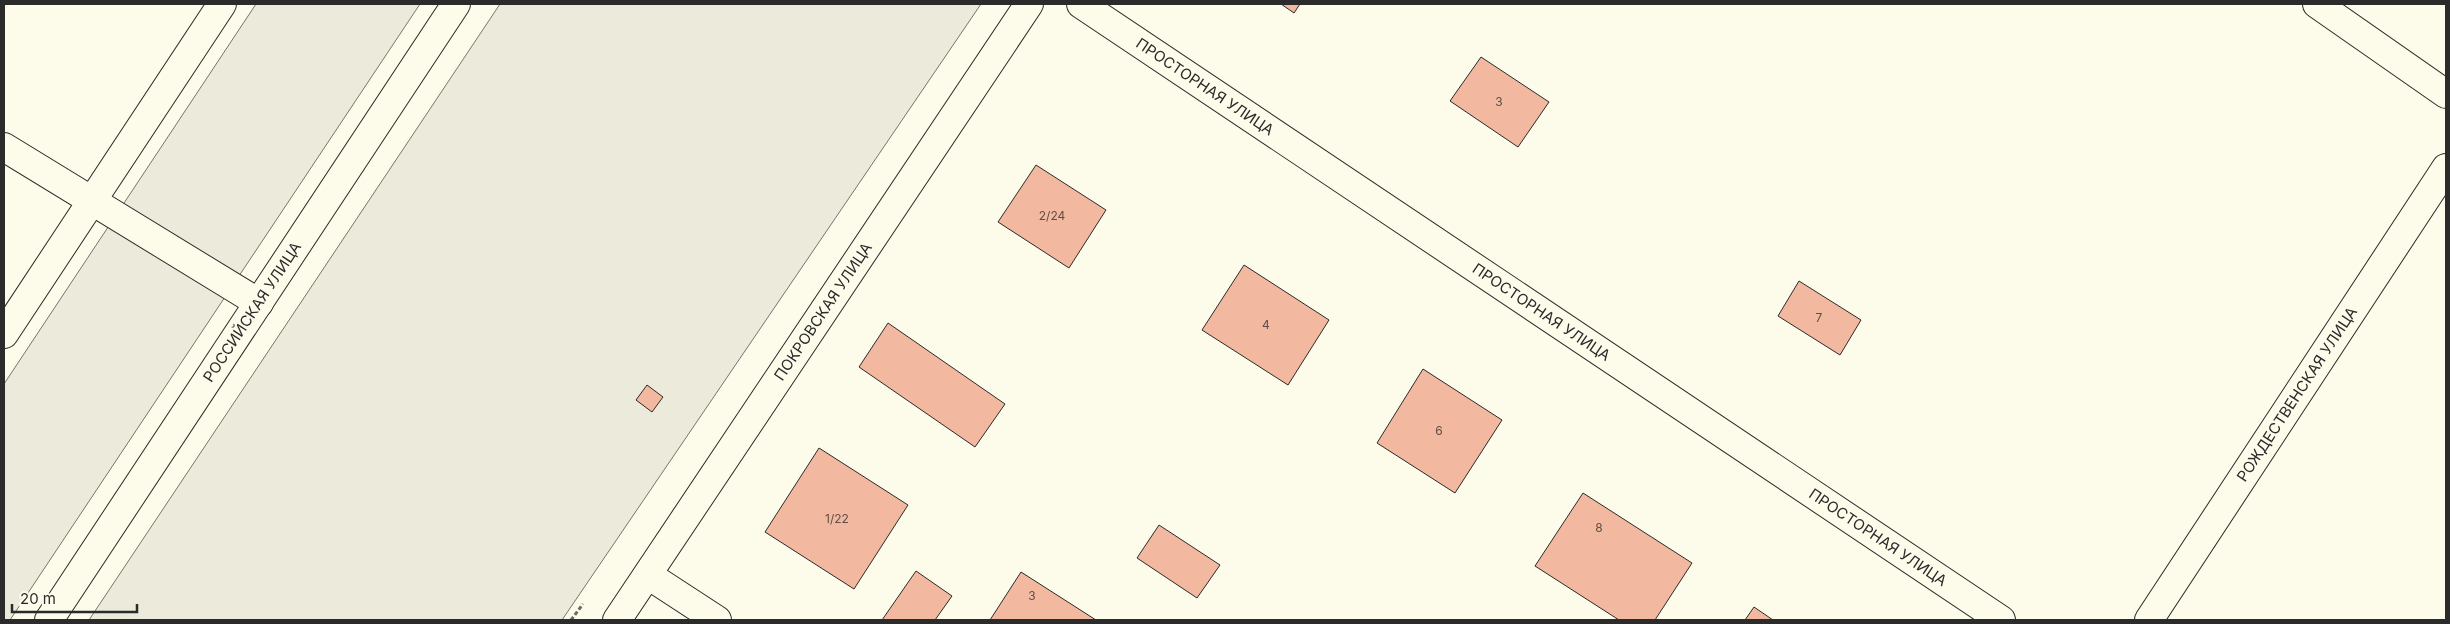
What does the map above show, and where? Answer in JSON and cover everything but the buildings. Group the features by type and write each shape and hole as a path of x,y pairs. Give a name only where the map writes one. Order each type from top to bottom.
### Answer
{"street":[{"path":"4,334 222,4"},
{"name":"РОССИЙСКАЯ УЛИЦА","path":"49,620 456,4"},
{"name":"ПОКРОВСКАЯ УЛИЦА","path":"617,620 1029,4"},
{"name":"ПРОСТОРНАЯ УЛИЦА","path":"1081,4 2001,620"},
{"path":"2317,4 2446,94"},
{"path":"4,147 91,202 259,303"},
{"name":"РОЖДЕСТВЕНСКАЯ УЛИЦА","path":"2149,620 2446,168"},
{"path":"648,575 717,620"}],"shaded area":[{"path":"256,4 420,4 10,620 4,620 4,384"},
{"path":"500,4 981,4 562,620 89,620"}]}
